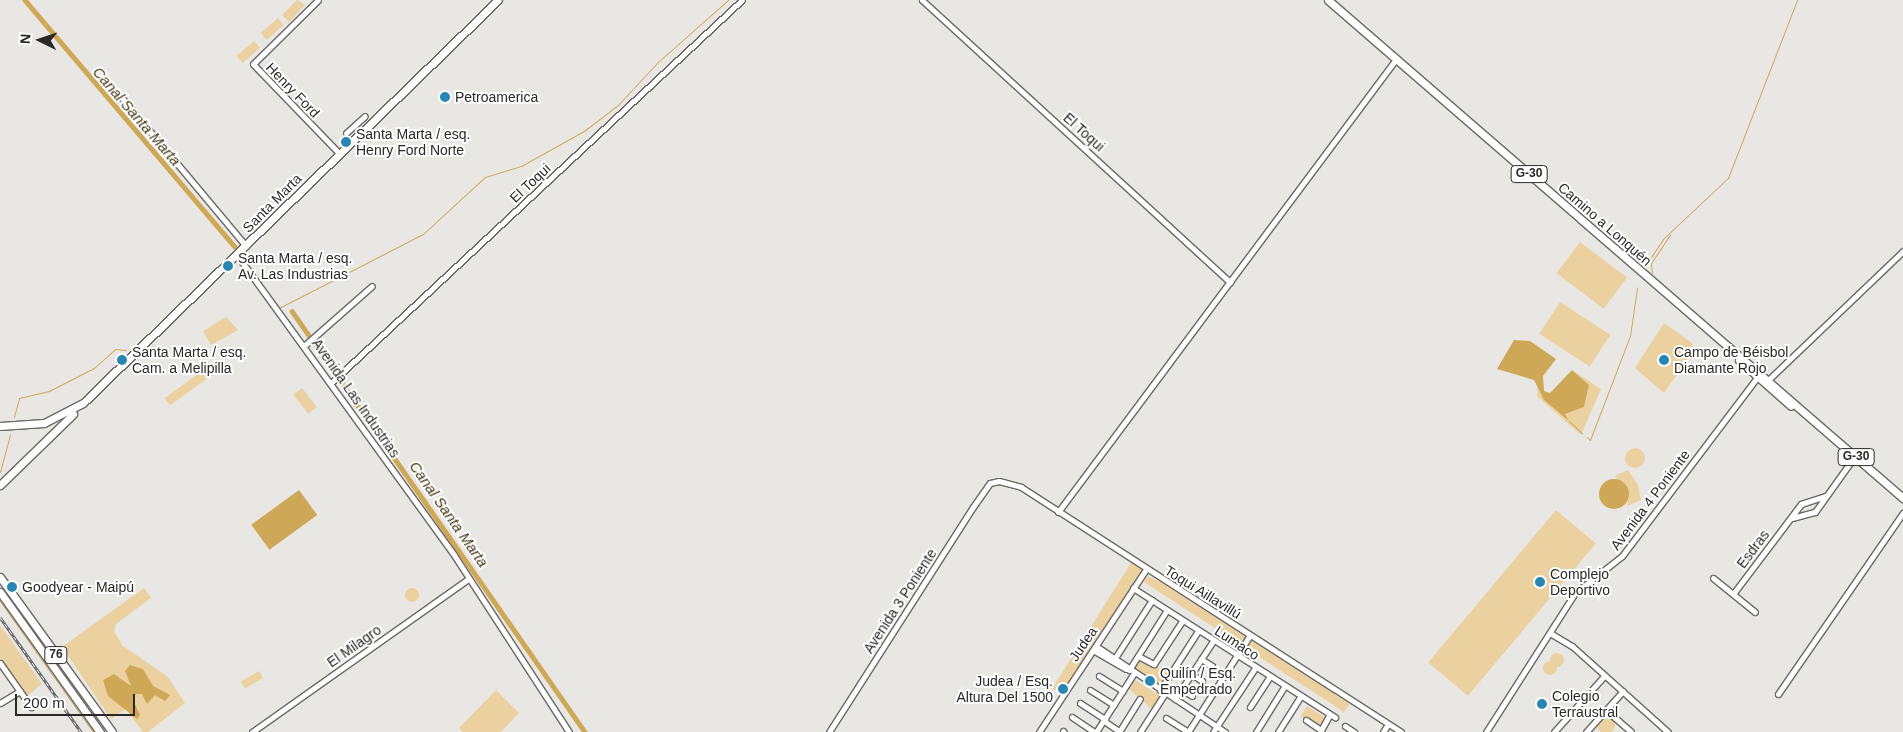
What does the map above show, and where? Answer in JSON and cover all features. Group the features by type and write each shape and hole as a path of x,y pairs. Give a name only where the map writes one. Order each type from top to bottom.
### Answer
{"main road":[{"name":"Santa Marta","path":"0,426 27,425 56,419 83,403 498,0"},
{"name":"Camino a Lonquén","path":"1328,0 1729,348 1758,376 1808,415 1903,498"},
{"path":"0,485 83,403"},
{"path":"0,421 27,425"},
{"name":"76","path":"0,577 112,732"},
{"name":"76","path":"0,592 100,732"}],"street":[{"name":"Henry Ford","path":"318,0 253,64 340,154"},
{"name":"El Toqui","path":"334,380 742,0"},
{"name":"El Toqui","path":"922,0 1230,282"},
{"path":"1058,512 1396,60"},
{"path":"123,99 246,246"},
{"path":"346,133 365,116"},
{"path":"1766,382 1903,251"},
{"name":"Avenida Las Industrias","path":"237,255 274,306 334,380 569,732"},
{"path":"305,345 317,337 372,286"},
{"name":"Avenida 4 Poniente","path":"1486,732 1578,590 1629,548 1758,376"},
{"path":"1791,518 1814,512 1855,456"},
{"name":"Toqui Aillavillú","path":"990,483 1014,484 1401,732"},
{"name":"Avenida 3 Poniente","path":"829,732 990,483"},
{"name":"Esdras","path":"1734,594 1804,502 1826,496"},
{"path":"1778,694 1903,512"},
{"name":"Judea","path":"1040,732 1146,568"},
{"path":"1713,578 1755,612"},
{"name":"El Milagro","path":"252,732 468,579"},
{"name":"Lumaco","path":"1134,588 1269,678 1332,717 1320,731"},
{"path":"1115,658 1152,600"},
{"path":"1129,670 1167,610"},
{"path":"1138,656 1154,664 1182,621"},
{"path":"1140,732 1198,631"},
{"path":"1550,632 1605,675 1668,732"},
{"path":"1166,718 1188,732 1250,635"},
{"path":"1175,700 1213,641"},
{"path":"1094,648 1115,658 1129,670"},
{"path":"1094,648 1199,715 1215,729 1225,732"},
{"path":"1201,659 1212,666"},
{"path":"0,663 30,707"},
{"path":"1215,729 1254,668"},
{"path":"1072,717 1095,732 1134,673"},
{"path":"1191,674 1202,681"},
{"path":"1554,732 1605,675"},
{"path":"1099,676 1123,691"},
{"path":"1250,708 1269,678"},
{"path":"1256,732 1284,687"},
{"path":"1181,689 1192,696"},
{"path":"1090,690 1114,705"},
{"path":"0,703 20,691"},
{"path":"1586,732 1623,692"},
{"path":"1278,732 1300,697"},
{"path":"1080,703 1119,732 1140,699"},
{"path":"1606,710 1631,732"},
{"path":"1306,720 1320,731"},
{"path":"1382,732 1388,724"},
{"path":"1345,726 1354,732"},
{"path":"1591,727 1596,732"}],"shaded area":[{"path":"297,0 305,5 289,22 282,15"},
{"path":"278,18 284,25 267,40 261,33"},
{"path":"254,41 260,48 243,63 237,56"},
{"path":"1580,242 1627,278 1604,309 1557,273"},
{"path":"1560,302 1610,335 1590,367 1539,334"},
{"path":"226,317 238,330 211,345 203,331"},
{"name":"Campo de Béisbol Diamante Rojo","path":"1664,323 1692,343 1694,351 1664,393 1635,368"},
{"path":"1514,340 1530,341 1556,359 1543,376 1544,391 1550,393 1572,370 1589,385 1584,407 1565,414 1569,421 1544,400 1534,380 1497,369"},
{"path":"209,366 214,373 170,406 165,398"},
{"path":"1572,370 1601,389 1581,435 1537,396 1538,384 1539,392 1569,420 1565,414 1584,407 1589,385"},
{"path":"302,388 317,407 308,414 293,395"},
{"path":"1635,448 1642,451 1645,458 1642,465 1635,468 1628,465 1625,458 1628,451"},
{"path":"1628,470 1638,485 1641,500 1627,506 1629,497 1615,476"},
{"path":"1614,479 1625,483 1629,494 1625,505 1614,509 1603,505 1599,494 1603,483"},
{"path":"299,490 317,515 269,550 251,525"},
{"name":"Complejo Deportivo","path":"1556,510 1596,543 1468,696 1428,662"},
{"path":"1132,561 1143,568 1064,695 1053,688"},
{"path":"1148,576 1162,583 1350,704 1344,712 1144,582"},
{"path":"144,588 151,598 116,624 114,631 123,646 167,676 185,703 148,732 143,732 126,709 111,719 62,647"},
{"path":"409,588 415,588 419,595 415,602 409,602 405,598 405,592"},
{"path":"0,625 42,684 27,696 0,658"},
{"path":"1554,653 1560,653 1564,660 1560,667 1554,667 1550,663 1550,657"},
{"path":"1138,658 1169,673 1161,686 1132,668"},
{"path":"1547,661 1553,661 1557,668 1553,675 1547,675 1543,671 1543,665"},
{"path":"130,665 143,669 153,686 170,695 165,701 155,695 147,704 142,694 136,694 133,700 140,715 137,719 108,696 103,680 114,674 131,686 125,671"},
{"path":"259,671 263,678 245,688 241,682"},
{"path":"1135,680 1161,696 1153,710 1129,689"},
{"path":"496,690 519,713 501,732 463,732 459,728"},
{"path":"1307,706 1326,718 1319,728 1301,716"},
{"path":"1606,716 1612,719 1615,725 1612,731 1606,734 1600,731 1597,725 1600,719"}],"waterway":[{"name":"Canal Santa Marta","path":"25,0 234,246"},
{"path":"277,309 423,234 485,177 521,166 584,131 618,105 658,62 728,0"},
{"path":"1643,269 1664,238 1728,178 1797,0"},
{"path":"1652,273 1651,263 1670,235"},
{"path":"1587,437 1590,440 1630,336 1637,288"},
{"name":"Canal Santa Marta","path":"292,311 585,732"},
{"path":"14,417 19,398 49,391 94,368 115,349 126,350"},
{"path":"1569,421 1582,433"},
{"path":"0,472 10,434"},
{"path":"0,601 93,732"}],"railway":[{"path":"0,617 81,732"}],"place":[{"name":"Petroamerica","path":"445,97"},
{"name":"Santa Marta / esq. Henry Ford Norte","path":"346,142"},
{"name":"Santa Marta / esq. Av. Las Industrias","path":"228,266"},
{"name":"Santa Marta / esq. Cam. a Melipilla","path":"122,360"},
{"name":"Campo de Béisbol Diamante Rojo","path":"1664,360"},
{"name":"Complejo Deportivo","path":"1540,582"},
{"name":"Goodyear - Maipú","path":"12,587"},
{"name":"Quilín / Esq. Empedrado","path":"1150,681"},
{"name":"Judea / Esq. Altura Del 1500","path":"1063,689"},
{"name":"Colegio Terraustral","path":"1542,704"}]}
